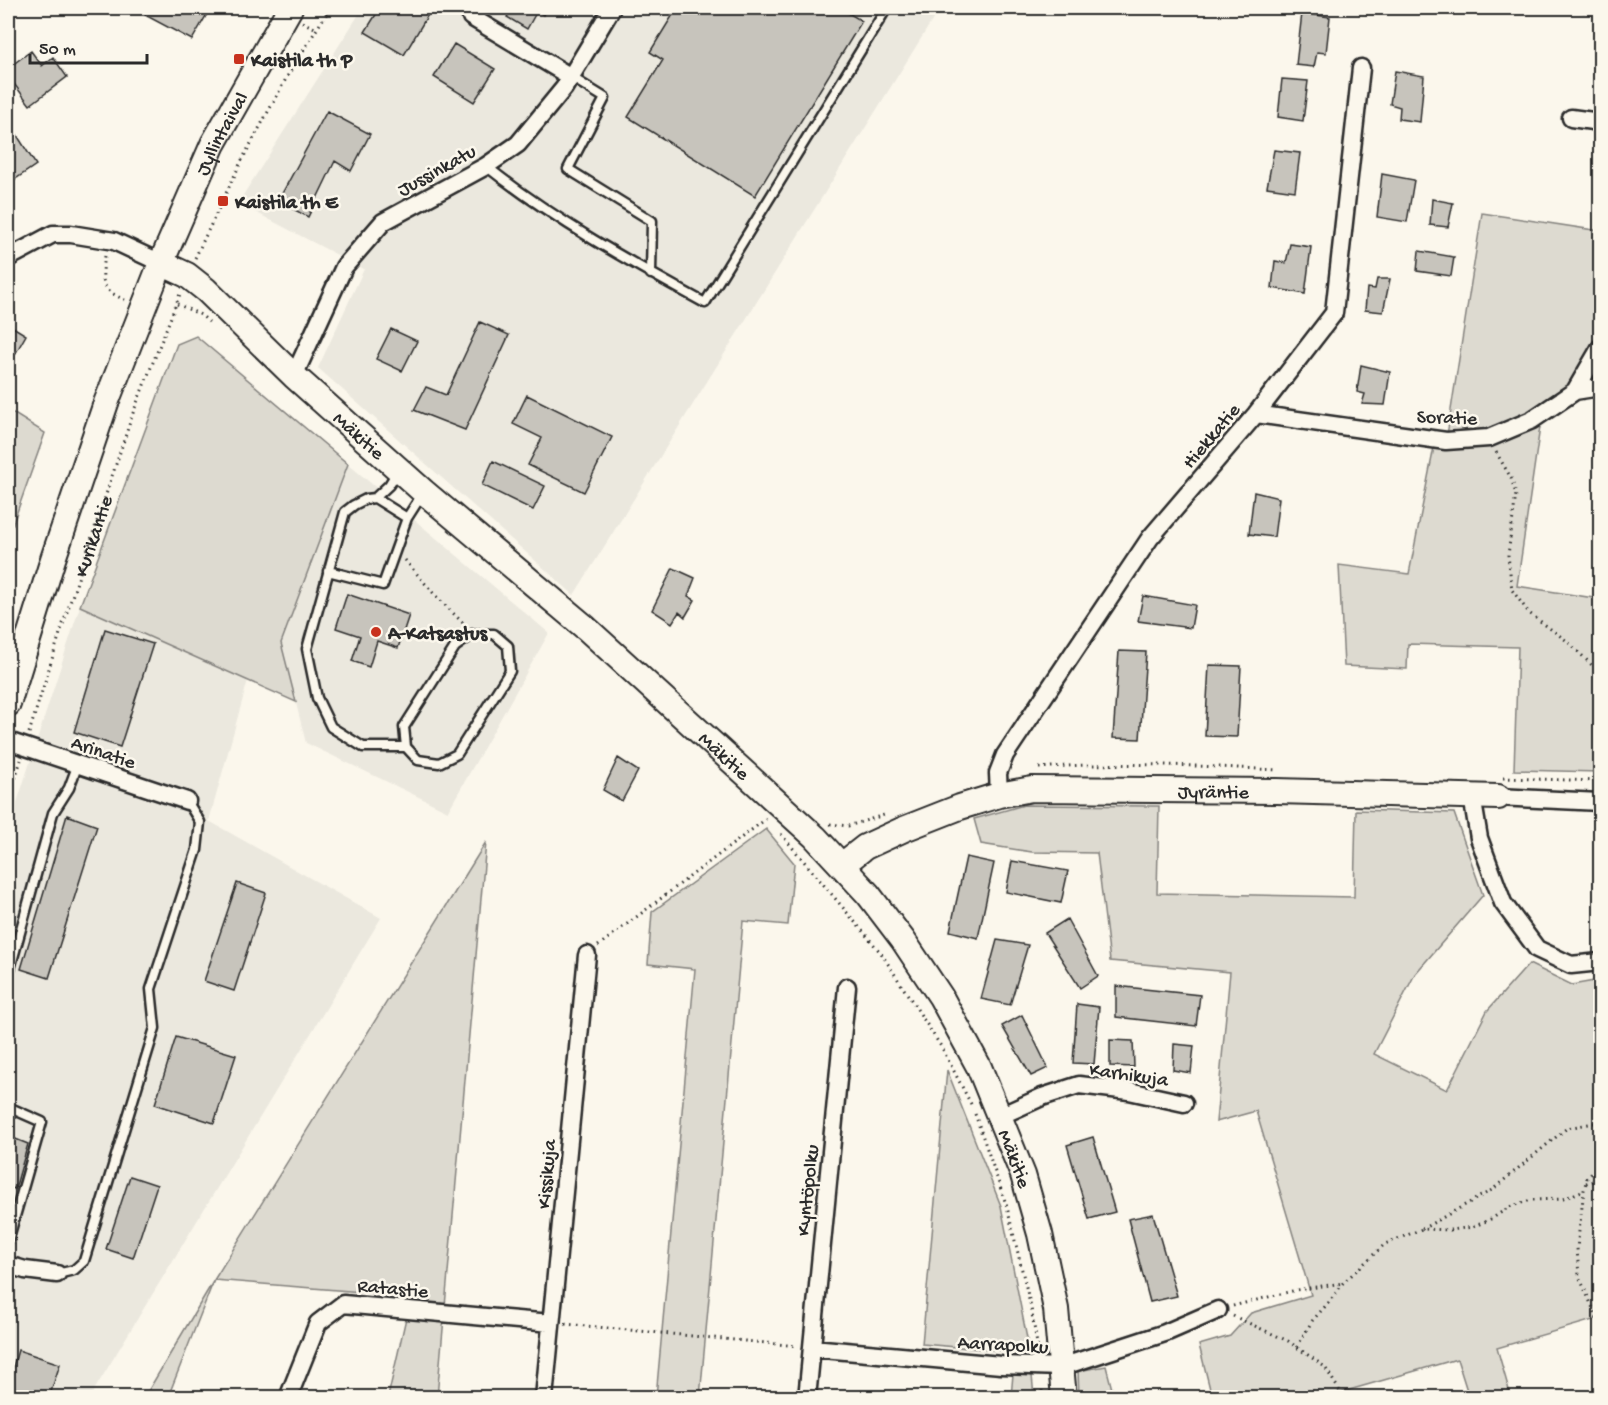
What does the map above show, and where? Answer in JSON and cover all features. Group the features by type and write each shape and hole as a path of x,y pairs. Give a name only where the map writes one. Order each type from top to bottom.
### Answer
{"street":[{"name":"Jyllintaival","path":"162,263 213,144 290,8"},
{"name":"Jussinkatu","path":"294,376 344,267 383,222 486,166 518,144 564,88 612,8"},
{"path":"471,17 570,77"},
{"name":"Hiekkatie","path":"999,795 998,773 1005,755 1150,538 1256,414 1334,313 1361,68"},
{"path":"1572,118 1600,122"},
{"path":"8,258 53,234 71,234 108,240 162,263"},
{"name":"Mäkitie","path":"162,263 186,275 206,290 294,376 424,492 586,628 815,837 868,894 896,930 941,997 979,1067 1023,1175 1040,1234 1056,1309 1051,1367 1064,1398"},
{"name":"Kurikantie","path":"8,704 57,548 106,404 162,263"},
{"name":"Soratie","path":"1256,414 1446,441 1489,438 1532,420 1575,391 1600,348"},
{"path":"1575,391 1600,387"},
{"name":"Arinatie","path":"8,741 187,801"},
{"name":"Jyräntie","path":"842,865 865,847 904,829 960,807 999,795 1032,789 1277,791 1600,802"},
{"path":"1472,796 1479,838 1503,903 1537,949 1571,965 1600,962"},
{"name":"Kissikuja","path":"544,1398 587,955"},
{"name":"Kyntöpolku","path":"807,1398 847,987"},
{"name":"Karhikuja","path":"1000,1116 1042,1097 1079,1085 1129,1091 1184,1103"},
{"path":"8,1265 25,1270 57,1274"},
{"name":"Ratastie","path":"288,1398 318,1323 343,1304 551,1323"},
{"name":"Aarrapolku","path":"812,1348 1051,1367 1164,1333 1218,1310"}],"lane":[{"path":"486,166 516,190 608,250 705,303 885,11 881,8"},
{"path":"570,77 605,98 568,169 652,221 651,274"},
{"path":"399,469 389,485 375,498 366,499 345,512 307,649 317,698 331,727 363,747 406,747"},
{"path":"328,571 383,585 407,518 424,492"},
{"path":"375,498 407,518"},
{"path":"474,634 494,634 508,646 510,671 457,754 439,763 418,760 406,747 404,727 455,647 474,634"},
{"path":"8,976 53,813 69,788 78,764"},
{"path":"57,1274 74,1270 84,1261 155,1028 151,989 197,850 200,822 187,801"},
{"path":"8,1107 42,1122 8,1241"}],"path":[{"name":"Jyllintaival","path":"186,275 242,160 288,75 330,8"},
{"path":"108,240 103,283 106,289 170,321"},
{"name":"Kurikantie","path":"8,801 62,627 133,413 186,275"},
{"path":"1494,436 1497,454 1511,478 1516,494 1508,555 1512,590 1529,613 1567,641 1600,672"},
{"path":"396,549 435,595 474,634"},
{"path":"587,955 766,819"},
{"path":"800,855 881,952 942,1048 974,1110 1007,1207 1031,1308 1051,1367 1042,1398"},
{"path":"1297,1347 1312,1321 1343,1283 1385,1244 1422,1229 1492,1190 1567,1128 1600,1122"},
{"path":"1600,1165 1587,1178 1577,1248 1579,1276 1600,1325"},
{"path":"1586,1183 1600,1179"},
{"path":"1422,1229 1452,1230 1473,1227 1493,1218 1509,1207 1531,1200 1563,1199 1584,1190"},
{"path":"1218,1310 1296,1290 1343,1283"},
{"path":"1218,1310 1297,1347 1325,1367 1344,1398"},
{"path":"551,1323 812,1348"}],"shaded area":[{"path":"363,8 940,8 574,595 318,368 364,269 238,203"},
{"path":"1554,8 1600,8 1600,14"},
{"path":"1482,213 1600,231 1600,369 1594,379 1541,420 1517,586 1600,599 1600,772 1514,770 1518,647 1408,644 1407,669 1344,666 1339,565 1409,574 1434,447 1445,448"},
{"path":"196,336 348,464 281,643 296,702 80,606 177,344"},
{"path":"8,410 45,433 11,529 8,527"},
{"path":"348,464 549,633 448,811 306,743 281,643"},
{"path":"80,606 248,680 209,821 381,918 90,1397 8,1398 8,831"},
{"path":"1024,805 1159,806 1157,893 1354,897 1356,810 1454,813 1483,895 1415,974 1374,1054 1447,1090 1487,1011 1529,964 1572,985 1600,980 1600,1318 1497,1348 1511,1397 1469,1397 1457,1359 1325,1397 1212,1397 1199,1345 1230,1336 1251,1313 1311,1295 1256,1111 1216,1122 1230,972 1110,961 1097,853 1032,852 981,844 974,819"},
{"path":"766,829 794,863 788,925 743,921 700,1397 656,1397 695,969 648,964 652,912"},
{"path":"486,842 437,1397 388,1397 411,1296 214,1280"},
{"path":"947,1070 1001,1206 1030,1354 1034,1397 1011,1397 1015,1352 922,1344"},
{"path":"214,1280 168,1397 144,1398"},
{"path":"1106,1366 1114,1397 1079,1397 1078,1371"}],"building":[{"path":"149,8 194,8 207,14 192,40 145,15"},
{"path":"380,8 432,8 404,55 365,32"},
{"path":"513,8 547,8 543,15 537,11 527,29 507,17"},
{"path":"677,8 840,8 862,21 755,196 628,117 663,60 650,52"},
{"path":"1302,13 1330,17 1326,53 1317,52 1314,67 1296,65"},
{"path":"454,44 495,69 474,102 434,77"},
{"path":"31,51 42,66 53,57 67,77 30,105 8,76 8,68"},
{"path":"1395,71 1424,76 1420,122 1399,119 1400,107 1390,104"},
{"path":"1282,79 1308,81 1303,121 1278,117"},
{"path":"327,111 370,134 351,171 335,161 308,217 278,201"},
{"path":"8,121 36,165 8,184"},
{"path":"1274,150 1300,153 1295,191 1267,187"},
{"path":"1382,174 1414,180 1407,222 1377,217"},
{"path":"1432,199 1453,203 1448,227 1430,225"},
{"path":"1290,244 1311,247 1305,294 1272,288 1275,261 1286,263"},
{"path":"1419,251 1454,257 1451,276 1417,271"},
{"path":"1377,279 1390,279 1383,312 1365,310 1367,288 1375,289"},
{"path":"480,322 509,335 465,430 414,410 426,387 446,395"},
{"path":"8,324 26,335 10,363 8,361"},
{"path":"391,329 417,341 402,371 376,359"},
{"path":"1361,365 1390,372 1385,405 1362,404 1365,394 1357,392"},
{"path":"527,395 612,437 584,492 528,465 542,438 513,424"},
{"path":"493,461 545,486 533,510 482,485"},
{"path":"1254,492 1279,498 1274,537 1249,534"},
{"path":"673,568 695,578 688,596 695,600 685,617 679,612 672,623 652,610"},
{"name":"A-Katsastus","path":"347,594 409,615 398,648 377,641 369,667 352,661 360,636 336,628"},
{"path":"1143,596 1195,605 1191,628 1138,621"},
{"path":"105,629 153,644 120,747 74,732"},
{"path":"1119,651 1146,652 1140,739 1113,738"},
{"path":"1209,665 1241,666 1237,737 1205,736"},
{"path":"618,758 638,771 622,801 603,790"},
{"path":"67,815 97,826 49,978 21,969"},
{"path":"966,857 994,863 978,938 950,931"},
{"path":"1012,861 1068,871 1061,903 1006,892"},
{"path":"237,883 266,893 234,991 204,981"},
{"path":"1067,919 1098,976 1080,988 1045,933"},
{"path":"997,940 1028,945 1010,1005 981,999"},
{"path":"1116,986 1200,995 1196,1026 1116,1017"},
{"path":"1077,1004 1099,1007 1094,1064 1073,1063"},
{"path":"1022,1015 1048,1068 1031,1076 1002,1026"},
{"path":"176,1037 236,1055 214,1123 155,1104"},
{"path":"1110,1040 1133,1041 1134,1067 1110,1066"},
{"path":"1174,1044 1194,1046 1191,1073 1173,1070"},
{"path":"8,1136 28,1144 15,1189 8,1187"},
{"path":"1093,1137 1115,1212 1089,1219 1067,1145"},
{"path":"130,1176 157,1185 133,1258 106,1249"},
{"path":"1153,1214 1177,1296 1150,1302 1128,1219"},
{"path":"18,1350 60,1364 49,1398 8,1398 8,1384"}],"place":[{"name":"Kaistila th P","path":"239,59"},
{"name":"Kaistila th E","path":"223,201"},
{"name":"A-Katsastus","path":"376,632"}]}
